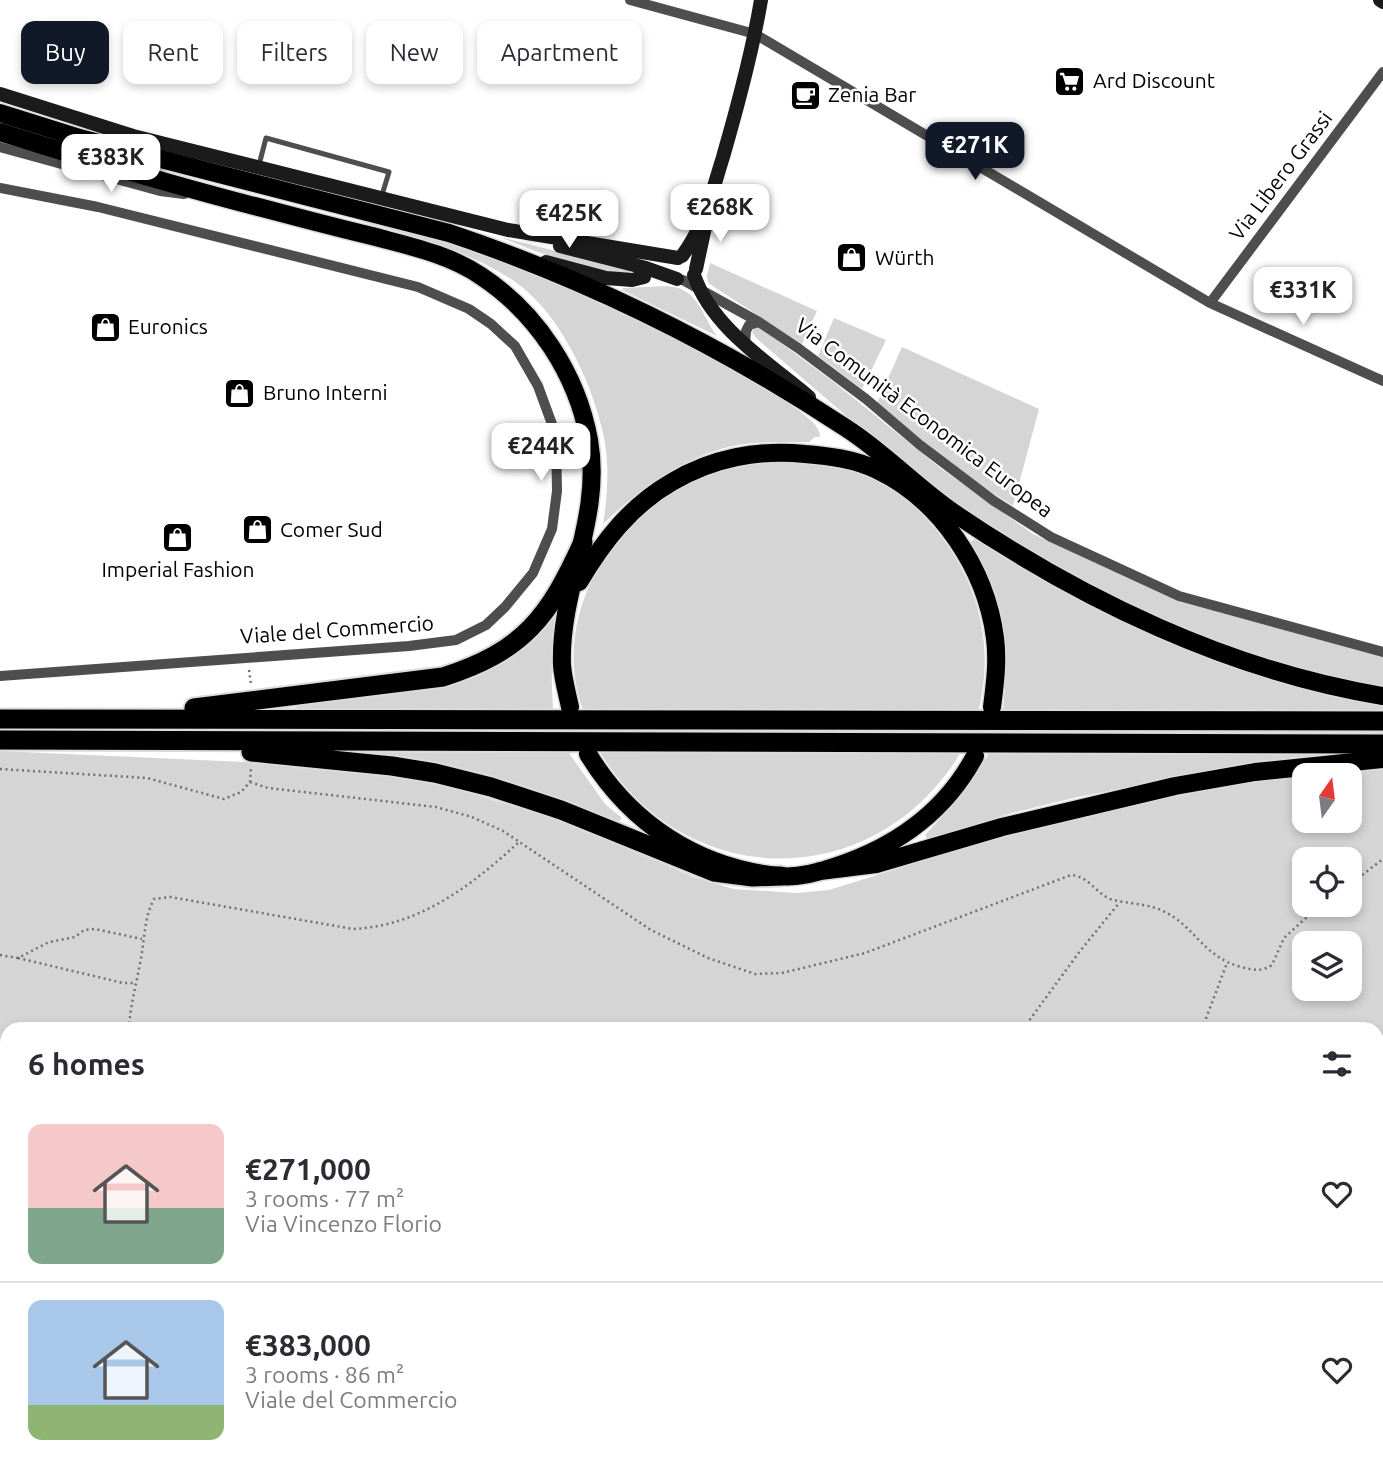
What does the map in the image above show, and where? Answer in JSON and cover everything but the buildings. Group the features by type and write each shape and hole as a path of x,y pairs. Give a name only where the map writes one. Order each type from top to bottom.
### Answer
{"highway":[{"path":"0,718 52,713 211,707 443,677 496,655 515,643 534,625 549,609 564,584 583,542"},
{"path":"0,718 1383,721"},
{"path":"10,740 1383,744"},
{"path":"10,740 103,750 242,752 305,756 435,773 491,787 561,810 714,872 753,877 781,876"}],"main road":[{"path":"0,113 83,139 449,233 506,252 675,328 720,352 848,429 952,512"},
{"path":"0,132 231,200 437,255 481,276 528,316 556,353 567,375 587,430 591,464 589,510 565,626 562,665 570,707"},
{"path":"869,445 897,481"},
{"path":"572,594 596,553 629,514 672,481 705,466 749,454 795,452 853,461 876,468 1015,552 1163,630 1293,676 1383,696"},
{"path":"918,495 935,512 963,550 986,601 995,638 996,655 992,706"},
{"path":"588,754 621,800 659,833 704,856 781,876 876,864 1003,827 1175,786 1255,772 1383,759"},
{"path":"820,872 870,854 912,830 948,796 975,756"}],"street":[{"path":"629,0 755,34 1210,303 1383,381"},
{"path":"506,252 622,280 678,259 692,244 706,212 746,79 761,0"},
{"name":"Via Libero Grassi","path":"1210,303 1383,72"},
{"path":"0,94 133,136 382,196 649,272 690,278"},
{"path":"0,147 160,191 231,200"},
{"path":"0,181 36,194"},
{"path":"0,188 36,194"},
{"name":"Viale del Commercio","path":"0,676 421,645 456,640 486,625 533,573 552,529 557,491 556,435 538,386 515,346 491,324 469,309 418,287 166,223 36,194"},
{"path":"690,278 703,240 706,212"},
{"path":"508,230 692,260 690,278"},
{"path":"678,259 673,274 690,278 721,320 745,344 848,429"},
{"name":"Via Comunità Economica Europea","path":"690,278 759,322 856,392 920,445 995,501 1051,537 1179,596 1383,652"},
{"path":"745,344 749,326 753,322 759,322"}],"lane":[{"path":"258,168 266,138 389,172 382,196"}],"path":[{"path":"247,656 252,690"},
{"path":"0,769 147,778 224,799 241,792 250,782 251,768"},
{"path":"250,782 268,788 436,807 472,817 519,842 651,930 708,958 755,974 782,973 865,953 1071,875 1084,878 1102,895 1163,911 1175,918 1214,956 1227,963 1258,971 1272,965 1284,938 1307,917"},
{"path":"131,1022 135,983 142,956 142,939 154,899 170,897 353,929 372,928 418,915 453,895 489,869 519,842"},
{"path":"1362,875 1383,859"},
{"path":"1028,1022 1080,951 1121,902"},
{"path":"18,958 49,943 75,937 84,930 95,929 142,939"},
{"path":"0,955 122,983 135,983"},
{"path":"1205,1022 1227,963"}],"shaded area":[{"path":"355,220 482,254 634,317 757,383 811,420 820,437 809,442 738,445 700,457 648,486 603,524 606,452 597,409 570,347 545,310 514,281 477,260 437,244"},
{"path":"500,237 632,270 630,273 616,273 582,267"},
{"path":"710,263 817,311 802,344 708,283"},
{"path":"667,286 678,288 693,297 717,336 622,290"},
{"path":"834,318 886,340 862,389 818,356"},
{"path":"758,326 835,383 939,467 1033,534 1168,596 1383,656 1383,690 1303,672 1219,643 1156,619 1051,565 943,494 887,451 756,338 752,332 754,327"},
{"path":"902,347 1039,409 1013,506 960,470 877,403"},
{"path":"777,461 826,465 872,478 904,498 931,524 960,566 978,610 985,658 979,709 583,710 575,677 574,643 580,611 592,580 609,552 631,526 656,504 685,486 730,469"},
{"path":"979,537 1030,571 1327,692 1383,705 1383,713 1003,711 1005,644 998,603 991,583 969,542"},
{"path":"557,613 552,661 553,709 295,708 298,702 446,683 532,635"},
{"path":"0,751 265,763 382,771 417,777 565,822 696,878 734,889 797,893 829,890 1018,831 1144,800 1227,784 1292,776 1292,833 1362,833 1362,768 1383,765 1383,1022 0,1022"},
{"path":"600,752 961,752 925,799 881,832 832,852 780,858 729,852 680,832 636,799"},
{"path":"1358,752 1359,755 1225,768 1078,797 1008,814 928,840 925,835 959,796 989,753"},
{"path":"569,753 605,804 622,818 616,824 349,754"}],"place":[{"name":"Ard Discount","path":"1070,81"},
{"name":"Zenia Bar","path":"805,95"},
{"name":"Würth","path":"852,258"},
{"name":"Euronics","path":"105,327"},
{"name":"Bruno Interni","path":"240,393"},
{"name":"Comer Sud","path":"257,530"},
{"name":"Imperial Fashion","path":"178,538"}]}
